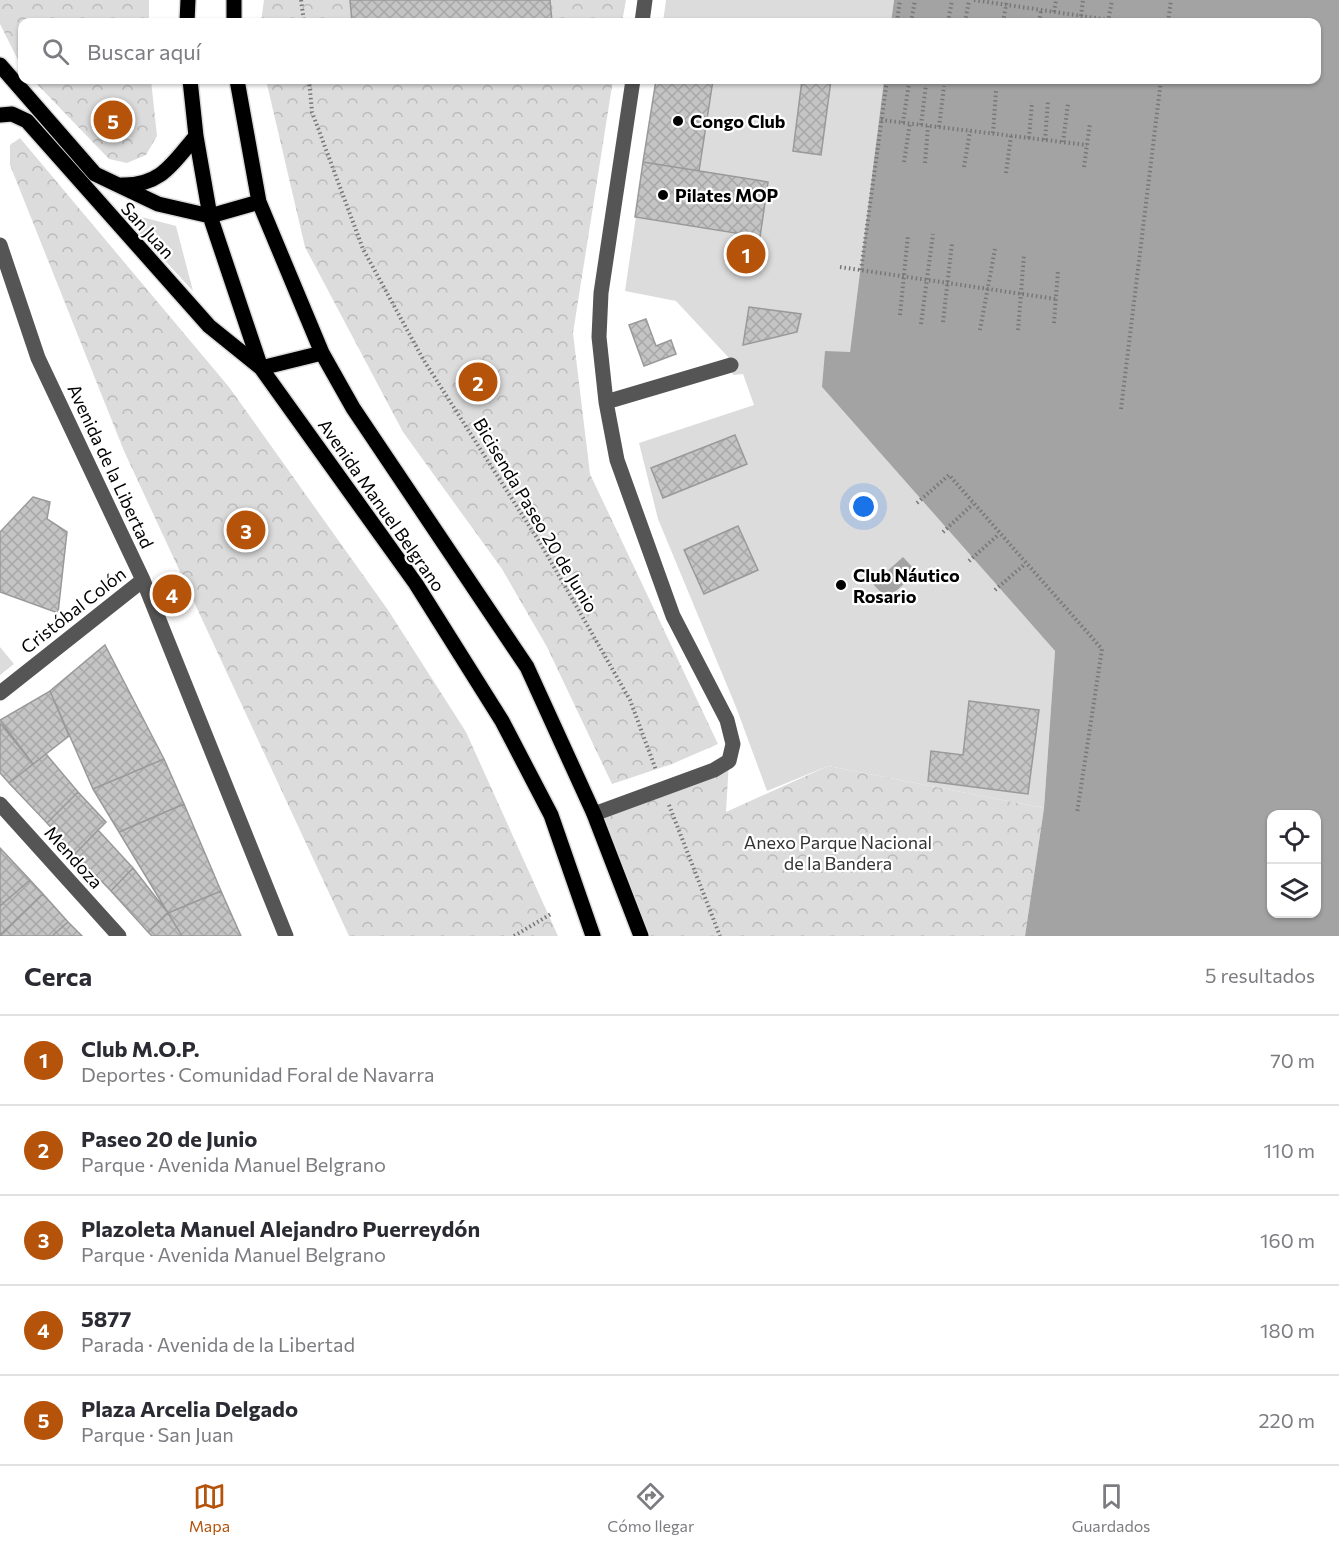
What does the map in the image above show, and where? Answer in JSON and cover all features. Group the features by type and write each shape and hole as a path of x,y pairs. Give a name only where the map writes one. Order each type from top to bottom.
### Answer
{"main road":[{"path":"187,18 188,0"},
{"path":"234,0 234,18"},
{"name":"San Juan","path":"0,65 95,174 158,204 210,216 259,202"},
{"name":"Avenida Manuel Belgrano","path":"190,84 196,136 210,216 261,368 416,584 502,721 550,814 593,936"},
{"name":"Avenida Manuel Belgrano","path":"238,84 259,202 322,353 352,408 527,667 594,814 641,936"},
{"name":"San Juan","path":"6,114 27,121 209,326 261,368"},
{"path":"119,185 139,186 154,181 196,136"},
{"path":"261,368 322,353"}],"street":[{"path":"643,18 645,0"},
{"path":"594,814 714,770 729,761 733,744 727,720 673,616 617,460 606,402 599,337 601,293 632,84"},
{"name":"Avenida de la Libertad","path":"0,245 38,358 143,580 286,936"},
{"path":"606,402 731,365"},
{"name":"Cristóbal Colón","path":"0,693 143,580"},
{"name":"Mendoza","path":"0,804 119,936"}],"path":[{"path":"302,0 304,18"},
{"path":"898,18 900,0"},
{"path":"912,18 915,0"},
{"path":"949,18 952,0"},
{"path":"966,18 969,0"},
{"path":"974,0 1006,2 1092,18"},
{"path":"1054,12 1056,0"},
{"path":"1081,16 1083,0"},
{"path":"1109,18 1112,0"},
{"path":"1169,18 1171,0"},
{"path":"1004,18 1006,2"},
{"path":"1040,18 1041,10"},
{"name":"Bicisenda Paseo 20 de Junio","path":"309,84 312,112 363,249 423,359 542,546 630,700 662,789 720,936"},
{"path":"861,270 886,84"},
{"path":"903,123 909,84"},
{"path":"1121,409 1161,84"},
{"path":"921,125 926,85"},
{"path":"939,127 944,86"},
{"path":"993,134 996,91"},
{"path":"1045,140 1048,101"},
{"path":"1029,138 1032,102"},
{"path":"1063,142 1068,104"},
{"path":"881,120 1087,145"},
{"path":"904,162 910,123"},
{"path":"1084,167 1090,123"},
{"path":"925,163 928,126"},
{"path":"964,167 970,131"},
{"path":"1006,173 1011,136"},
{"path":"921,324 933,234"},
{"path":"900,315 908,235"},
{"path":"943,322 952,243"},
{"path":"980,330 995,249"},
{"path":"1018,330 1024,256"},
{"path":"840,267 1056,299"},
{"path":"1054,323 1058,271"},
{"path":"917,503 949,475 1102,649 1077,813"},
{"path":"943,532 973,504"},
{"path":"969,561 999,534"},
{"path":"995,590 1025,564"},
{"path":"514,936 551,914"}],"green space":[{"path":"0,0 149,0 149,18 18,18 18,60 0,24"},
{"path":"264,0 626,0 623,18 262,18"},
{"path":"666,0 894,0 892,18 664,18"},
{"path":"37,84 151,84 157,136 146,155 127,163 109,159"},
{"path":"267,84 612,84 573,333 590,474 718,744 672,764 612,784 547,647 502,569 403,432 305,247"},
{"name":"Club Náutico Rosario","path":"655,84 884,84 850,353 822,387 1055,651 1044,808 828,766 767,791 736,707 658,519 639,443 754,405 743,374 733,375 729,358 676,301 625,291"},
{"path":"20,138 229,387 388,610 466,732 558,936 349,936 124,451 10,165 10,145"},
{"path":"119,211 176,226 193,291"},
{"path":"0,647 14,664 0,675"},
{"name":"Anexo Parque Nacional de la Bandera","path":"729,761 726,812 828,766 1044,808 1025,936 641,936 594,814"}],"shaded area":[{"path":"894,0 1339,0 1339,936 1025,936 1044,808 1055,651 822,387 825,351 850,352 884,84 1321,84 1321,18 892,18"},
{"path":"903,557 917,572 887,599 873,584"}],"building":[{"path":"350,0 550,0 552,18 352,18"},
{"name":"Congo Club","path":"655,84 712,84 699,171 643,162"},
{"path":"801,84 830,84 821,155 793,151"},
{"path":"643,162 768,182 760,237 635,217"},
{"path":"749,307 801,314 797,332 743,345"},
{"path":"646,319 656,346 671,340 676,354 644,366 629,325"},
{"path":"735,435 747,464 663,498 651,468"},
{"path":"33,497 50,502 47,519 67,532 58,613 0,592 0,532"},
{"path":"738,526 758,570 704,594 684,550"},
{"path":"105,645 164,759 93,789 50,691"},
{"path":"50,691 69,736 33,764 0,720"},
{"path":"969,701 1039,710 1028,794 928,781 931,751 963,755"},
{"path":"0,723 33,764 9,783 0,773"},
{"path":"46,754 78,792 47,823 9,783"},
{"path":"164,759 184,804 119,832 93,789"},
{"path":"78,792 106,822 75,854 47,823"},
{"path":"184,804 221,891 168,913 119,832"},
{"path":"98,830 133,868 111,891 75,854"},
{"path":"0,848 30,880 0,906"},
{"path":"133,868 168,913 148,932 111,891"},
{"path":"30,880 43,894 0,935 0,906"},
{"path":"221,891 241,936 182,936 168,913"},
{"path":"43,894 68,922 52,936 0,936"},
{"path":"168,913 182,936 152,936 148,932"},
{"path":"68,922 82,936 52,936"}],"place":[{"name":"Plaza Arcelia Delgado","path":"113,120"},
{"name":"Congo Club","path":"678,121"},
{"name":"Pilates MOP","path":"663,195"},
{"name":"Club M.O.P.","path":"746,254"},
{"name":"Paseo 20 de Junio","path":"478,382"},
{"name":"Plazoleta Manuel Alejandro Puerreydón","path":"246,530"},
{"name":"Club Náutico Rosario","path":"841,585"},
{"name":"5877","path":"172,594"}]}
